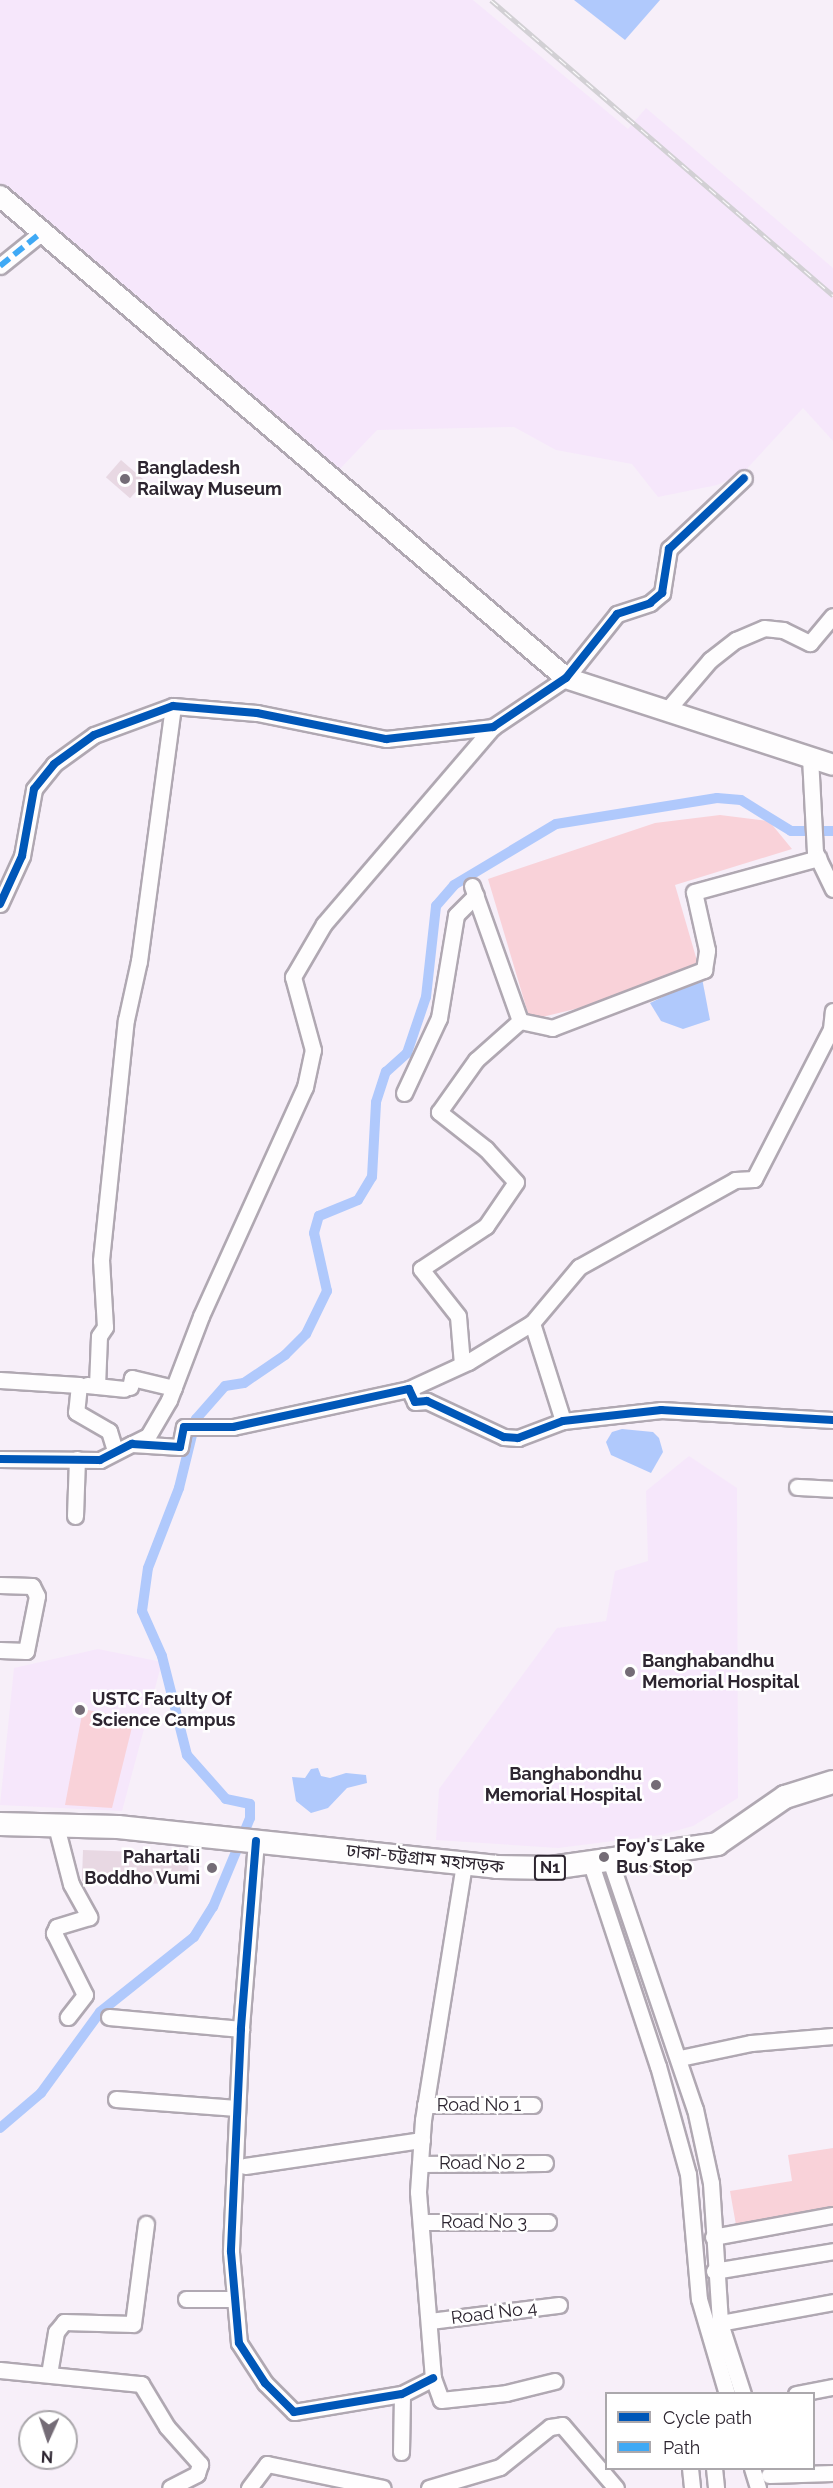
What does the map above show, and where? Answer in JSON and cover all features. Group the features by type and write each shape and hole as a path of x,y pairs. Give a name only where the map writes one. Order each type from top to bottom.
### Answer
{"highway":[{"name":"ঢাকা-চট্টগ্রাম মহাসড়ক","path":"0,1824 247,1840 527,1869 600,1862 717,1844 785,1797 833,1782"}],"main road":[{"path":"0,196 240,396 566,678 833,765"}],"street":[{"path":"0,266 42,232"},
{"path":"0,1459 100,1460 148,1436 157,1424 174,1388 214,1286 305,1087 313,1050 293,977 324,924 493,727 566,678 617,614 650,603 662,593 669,549 744,478"},
{"path":"668,710 710,660 736,640 764,628 810,643 833,616"},
{"path":"0,904 22,856 34,789 54,764 94,735 173,706 257,713 386,739 493,727"},
{"path":"98,1386 99,1336 105,1327 101,1260 126,1020 141,950 173,706"},
{"path":"810,757 817,855 832,890"},
{"path":"520,1022 552,1028 691,977 704,970 707,950 694,892 817,855"},
{"path":"404,1093 440,1018 456,915 474,891 520,1022"},
{"path":"132,1444 180,1447 184,1427 203,1430 409,1389 462,1364 532,1323 579,1267 735,1180 754,1179 831,1029 833,1011"},
{"path":"462,1364 458,1316 421,1269 486,1227 516,1182 486,1149 438,1112 476,1059 520,1022"},
{"path":"532,1323 563,1421"},
{"path":"0,1380 127,1388 132,1378 174,1388"},
{"path":"78,1384 76,1412 109,1431 115,1451"},
{"path":"409,1389 415,1402 427,1401 504,1437 518,1438 563,1421 661,1410 833,1420"},
{"path":"75,1516 77,1459"},
{"path":"797,1487 833,1489"},
{"path":"0,1585 32,1586 37,1596 26,1652 0,1650"},
{"path":"56,1826 71,1884 89,1917 57,1927 54,1933 85,1995 68,2017"},
{"path":"247,1840 237,2108 233,2299 239,2343 247,2361 287,2408 300,2413 402,2394 433,2378"},
{"path":"600,1862 680,2058 708,2169 714,2271 720,2323 736,2392"},
{"path":"600,1862 688,2174 699,2299 736,2392"},
{"path":"464,1864 425,2105 420,2164 421,2222 433,2378 441,2400 506,2393 555,2381"},
{"path":"109,2017 241,2029"},
{"path":"680,2058 751,2043 833,2036"},
{"path":"116,2099 237,2108"},
{"name":"Road No 1","path":"425,2105 533,2105"},
{"path":"245,2166 422,2140"},
{"name":"Road No 2","path":"420,2164 544,2163"},
{"path":"713,2237 833,2216"},
{"name":"Road No 3","path":"421,2222 548,2222"},
{"path":"49,2374 56,2332 64,2322 133,2324 146,2224"},
{"path":"714,2271 833,2250"},
{"path":"186,2299 233,2299"},
{"path":"720,2323 833,2302"},
{"name":"Road No 4","path":"430,2321 559,2305"},
{"path":"0,2370 141,2384 167,2427 200,2464 197,2474 170,2488"},
{"path":"807,2392 833,2387"},
{"path":"401,2452 402,2394"},
{"path":"429,2488 500,2467 550,2427 562,2425 616,2488"},
{"path":"249,2488 261,2467 267,2464 383,2488"},
{"path":"690,2470 692,2488"},
{"path":"714,2470 716,2488"},
{"path":"752,2470 758,2488"},
{"path":"769,2477 833,2473"}],"shaded area":[{"path":"0,0 473,0 628,129 646,108 833,268 833,441 803,408 742,474 717,485 658,497 632,464 556,450 514,427 377,430 337,472 0,189"},
{"path":"720,815 769,821 792,849 675,885 702,978 530,1020 488,879 655,823"},
{"name":"Banghabandhu Memorial Hospital","path":"689,1456 737,1488 738,1798 693,1826 661,1835 558,1848 436,1840 439,1789 557,1628 606,1621 615,1571 648,1561 646,1491"},
{"name":"USTC Faculty Of Science Campus","path":"98,1649 162,1662 122,1811 0,1805 14,1668"},
{"path":"83,1709 134,1719 112,1808 65,1805"},
{"path":"833,2148 833,2209 736,2225 730,2191 792,2181 788,2155"}],"water":[{"path":"574,0 660,0 625,40"},
{"path":"702,978 710,1020 683,1029 661,1021 650,1003"},
{"path":"622,1429 653,1432 659,1438 663,1452 651,1473 611,1455 606,1442 612,1432"},
{"path":"318,1768 321,1776 330,1778 346,1773 366,1775 367,1783 347,1788 328,1808 311,1813 296,1801 292,1777 305,1778 311,1769"}],"building":[{"name":"Bangladesh Railway Museum","path":"121,460 145,481 130,498 106,477"},
{"path":"83,1850 189,1854 188,1885 82,1881"}],"waterway":[{"path":"0,2128 41,2093 100,2012 194,1937 213,1907 250,1818 250,1804 226,1799 187,1755 162,1656 142,1611 148,1568 179,1488 196,1419 225,1386 244,1383 285,1355 306,1334 327,1291 314,1233 319,1216 358,1200 372,1177 376,1102 386,1072 407,1053 426,997 436,906 454,885 556,824 717,798 741,800 791,831 833,831"}],"railway":[{"path":"491,0 833,295"}],"marked path":[{"path":"0,266 42,232"}],"cycle path":[{"path":"0,904 22,856 34,789 54,764 94,735 173,706 257,713 386,739 493,727 566,678 617,614 650,603 662,593 669,549 744,478"},
{"path":"0,1459 100,1460 132,1444 180,1447 184,1427 233,1427 409,1389 415,1402 427,1401 504,1437 518,1438 563,1421 661,1410 833,1420"},
{"path":"256,1841 241,2029 231,2252 239,2343 265,2383 294,2412 402,2394 433,2378"}],"place":[{"name":"Bangladesh Railway Museum","path":"125,479"},
{"name":"Banghabandhu Memorial Hospital","path":"630,1672"},
{"name":"USTC Faculty Of Science Campus","path":"80,1710"},
{"name":"Banghabondhu Memorial Hospital","path":"656,1785"},
{"name":"Foy's Lake Bus Stop","path":"604,1857"},
{"name":"Pahartali Boddho Vumi","path":"212,1868"}]}
